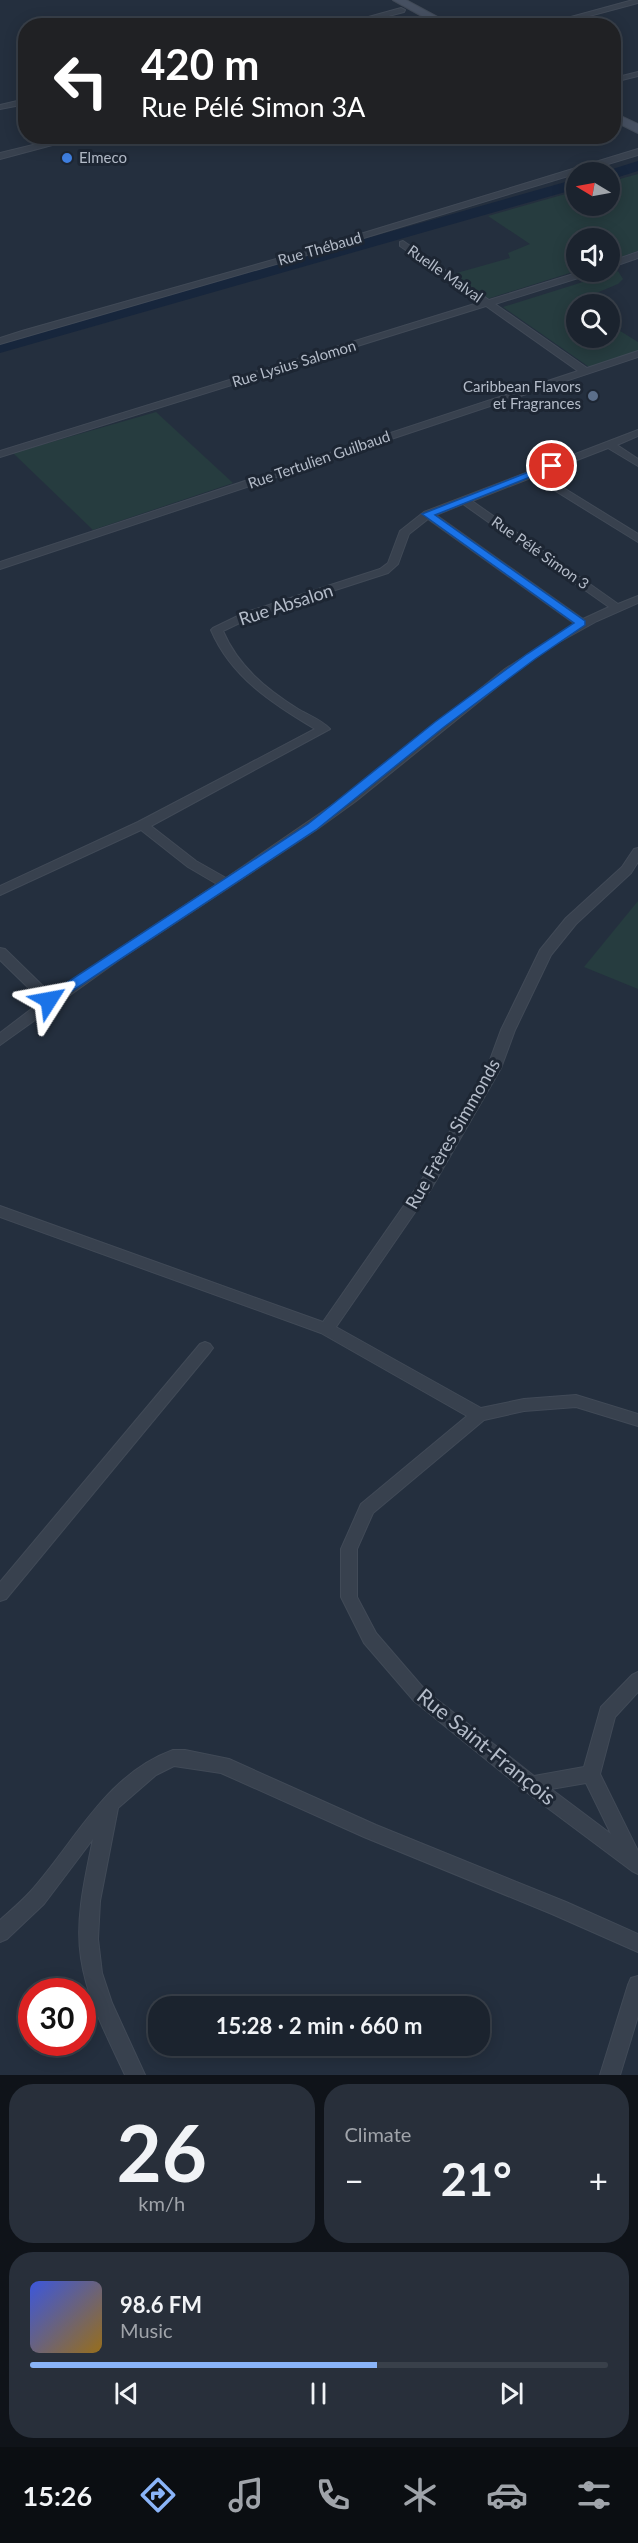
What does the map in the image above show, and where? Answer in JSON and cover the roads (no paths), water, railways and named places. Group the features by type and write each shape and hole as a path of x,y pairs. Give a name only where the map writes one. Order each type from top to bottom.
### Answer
{"main road":[{"path":"380,0 400,5 430,18"},
{"path":"400,5 419,18"},
{"path":"621,110 638,118"},
{"path":"621,120 638,129"}],"street":[{"path":"573,18 638,1"},
{"path":"362,18 400,5"},
{"path":"621,78 638,74"},
{"path":"0,107 18,103"},
{"path":"0,156 49,144"},
{"name":"Rue Thébaud","path":"0,341 55,322 202,283 360,237 638,152"},
{"name":"Ruelle Malval","path":"403,244 585,371"},
{"path":"620,261 638,255"},
{"name":"Rue Lysius Salomon","path":"0,454 566,279"},
{"path":"0,329 11,337"},
{"name":"Rue Tertulien Guilbaud","path":"0,566 638,354"},
{"name":"Rue Absalon","path":"0,891 142,825 324,729 296,713 246,674 220,641 217,630 248,615 384,571 393,564 404,533 428,514 638,433"},
{"path":"610,445 638,463"},
{"path":"533,473 638,539"},
{"name":"Rue Pélé Simon 3","path":"464,500 616,607"},
{"path":"428,514 581,623"},
{"path":"0,1040 49,1000 312,827 439,725 531,656 581,623 638,599"},
{"path":"142,825 192,864 225,883"},
{"name":"Rue Frères Simmonds","path":"326,1329 426,1185 494,1068 508,1030 545,953 571,921 632,870 638,852"},
{"path":"0,952 49,1000"},
{"path":"0,1211 326,1329 479,1415 524,1405 576,1401 638,1420"},
{"path":"0,1594 205,1348"},
{"name":"Rue Saint-François","path":"479,1415 366,1509 349,1549 349,1597 370,1638 420,1696 531,1785 636,1863"},
{"path":"636,1863 591,1774 607,1713 638,1680"},
{"path":"0,1933 37,1898 109,1804 155,1766 173,1758 201,1759 223,1765 370,1831 559,1908 638,1943"},
{"path":"531,1785 591,1774"},
{"path":"109,1804 89,1922 90,1958 102,1999 135,2075"},
{"path":"610,2075 638,1984"}],"waterway":[{"path":"620,172 638,166"},
{"path":"0,348 566,187"}],"place":[{"name":"Elmeco","path":"67,158"},
{"name":"Caribbean Flavors et Fragrances","path":"593,396"}]}
